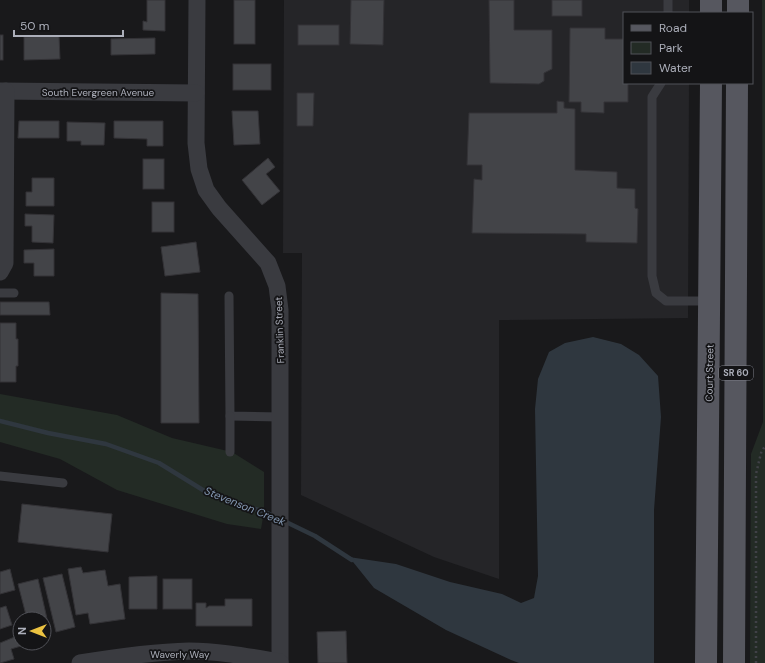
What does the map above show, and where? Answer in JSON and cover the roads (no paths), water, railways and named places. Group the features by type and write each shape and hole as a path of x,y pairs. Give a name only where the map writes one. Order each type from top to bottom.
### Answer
{"main road":[{"path":"711,0 711,12"},
{"path":"738,0 738,12"},
{"name":"Court Street","path":"706,663 711,84"},
{"name":"SR 60","path":"734,663 737,84"}],"street":[{"name":"Franklin Street","path":"197,0 196,143 198,169 206,190 219,208 268,263 277,286 280,310 280,662"},
{"name":"South Evergreen Avenue","path":"3,91 196,93"},
{"path":"0,272 5,263 3,91"},
{"path":"710,293 736,284"},
{"name":"Waverly Way","path":"80,663 134,654 190,651 280,662"}],"lane":[{"path":"668,0 668,12"},
{"path":"659,84 652,97 652,276 656,293 666,300 710,293"},
{"path":"0,293 14,294"},
{"path":"229,296 230,452"},
{"path":"230,416 280,417"},
{"path":"0,476 63,483"}],"water":[{"path":"593,337 621,344 639,355 658,376 661,417 654,510 654,663 519,663 446,630 374,588 349,557 396,564 450,582 502,594 521,603 534,598 538,576 535,409 538,379 549,352 565,343"}],"waterway":[{"name":"Stevenson Creek","path":"0,421 48,433 106,444 159,463 211,495 265,512 276,517"},
{"name":"Stevenson Creek","path":"284,521 315,536 352,560"}]}
